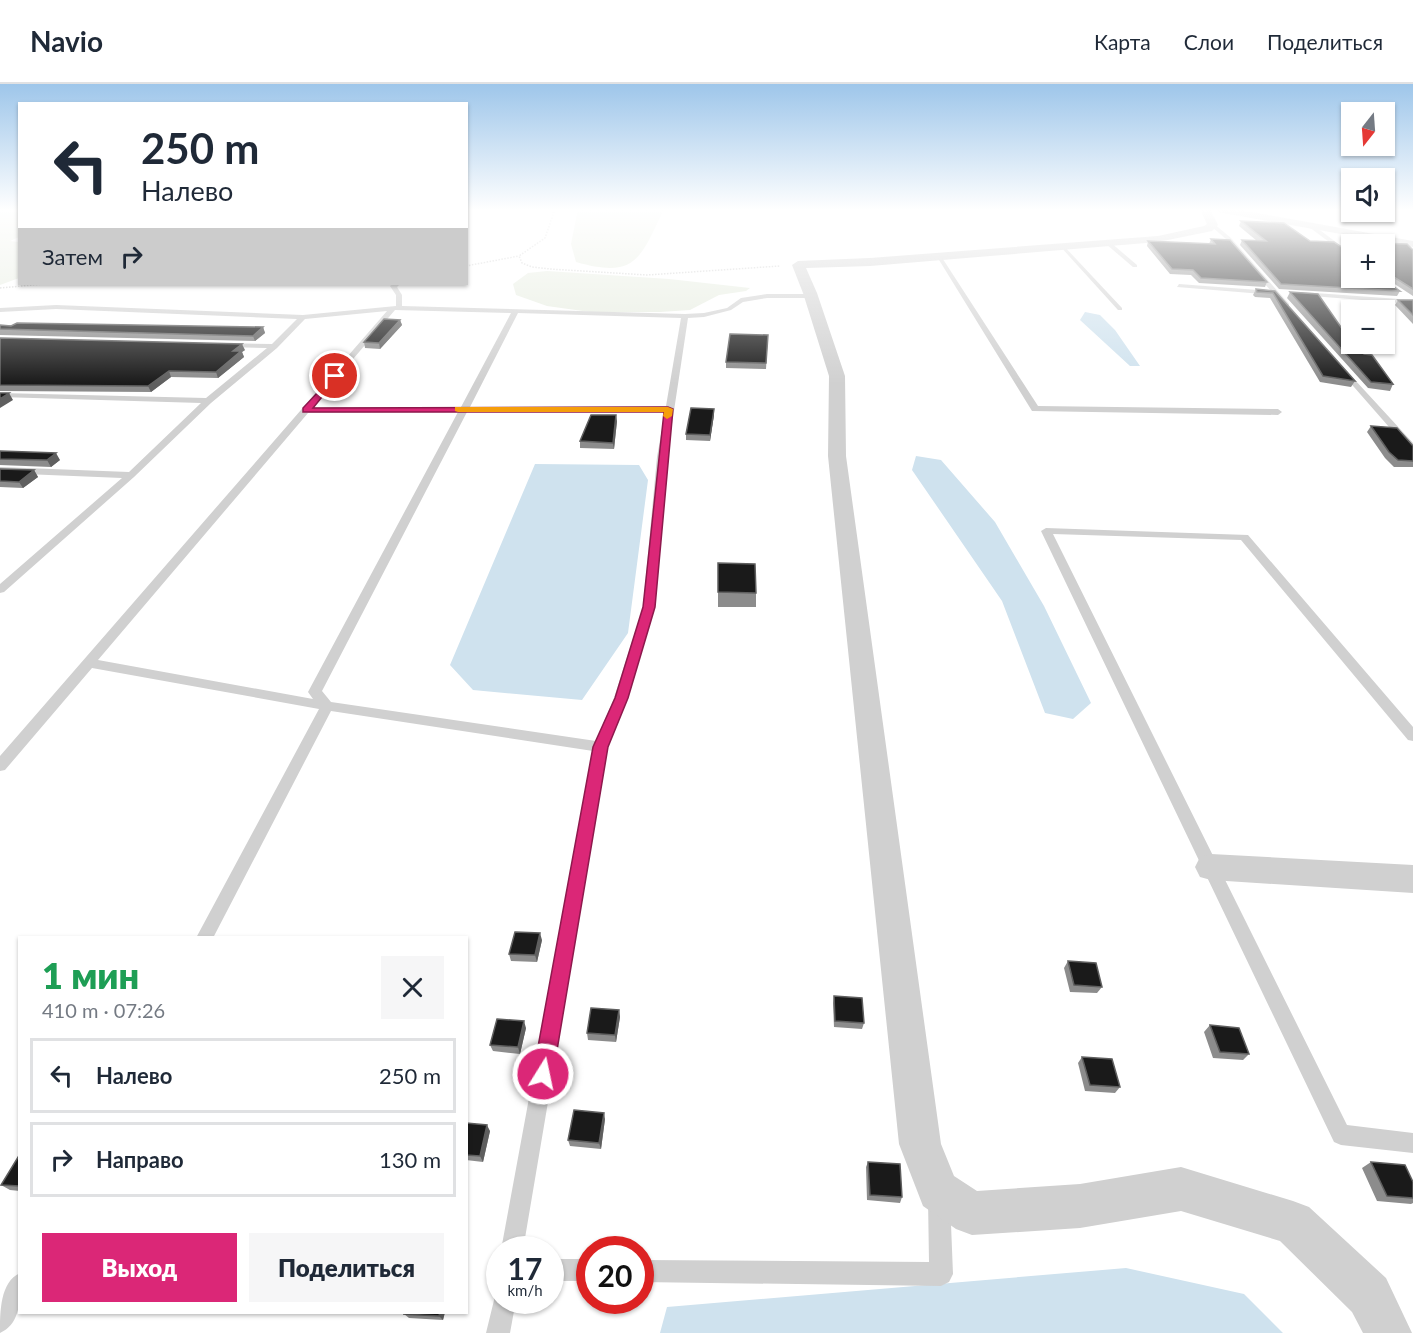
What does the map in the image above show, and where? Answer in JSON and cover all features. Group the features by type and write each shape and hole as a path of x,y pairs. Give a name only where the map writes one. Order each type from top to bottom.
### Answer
{"street":[{"path":"799,267 811,296 837,376 837,456 920,1144 938,1191 972,1213 1080,1206 1181,1189 1293,1223 1369,1295 1388,1333"},
{"path":"1211,867 1413,879"}],"lane":[{"path":"947,267 1035,409 1278,412"},
{"path":"1081,267 1120,309"},
{"path":"1254,267 1292,310"},
{"path":"0,766 396,308 399,295 393,285"},
{"path":"1179,286 1412,302"},
{"path":"0,310 56,307 303,317 396,308 685,316 704,315 729,309 741,300 767,296 811,296"},
{"path":"1403,296 1412,302"},
{"path":"327,706 315,692 516,311"},
{"path":"514,1236 600,747 621,698 649,607 668,409 685,316"},
{"path":"0,590 131,475 208,401 274,346 303,317"},
{"path":"215,344 274,346"},
{"path":"1337,362 1413,449"},
{"path":"0,395 208,401"},
{"path":"306,410 668,409"},
{"path":"0,470 131,475"},
{"path":"1413,736 1244,537 1046,531 1341,1135 1413,1143"},
{"path":"0,578 14,579"},
{"path":"88,663 327,706 600,747"},
{"path":"205,936 327,706"},
{"path":"654,1271 941,1274 938,1191"},
{"path":"0,1321 18,1288"},
{"path":"498,1333 501,1314"}],"path":[{"path":"536,267 647,275 763,267"},
{"path":"0,288 33,285"}],"shaded area":[{"path":"0,267 18,267 18,278 0,285"},
{"path":"547,271 669,279 750,288 746,291 719,295 690,310 660,312 590,312 547,306 516,295 513,284 528,273"}],"water":[{"path":"1085,312 1100,315 1115,330 1140,366 1130,366 1080,320"},
{"path":"916,456 941,460 995,522 1044,606 1091,703 1073,719 1045,713 1002,601 912,470"},
{"path":"535,464 639,465 648,480 628,633 582,700 473,690 450,665"},
{"path":"1126,1268 1244,1294 1283,1333 660,1333 667,1307"}],"building":[{"path":"1171,267 1254,267 1267,282 1201,278 1193,270"},
{"path":"1266,267 1341,267 1341,288 1281,284"},
{"path":"1395,267 1413,267 1413,289 1395,278"},
{"path":"1395,287 1400,291 1349,288"},
{"path":"1256,289 1275,291 1355,381 1323,376 1273,293 1257,292"},
{"path":"1290,292 1318,294 1341,327 1341,349"},
{"path":"1398,300 1413,300 1413,315"},
{"path":"384,319 400,320 379,343 364,342"},
{"path":"17,323 263,327 253,336 0,329 0,325 11,326"},
{"path":"730,334 768,335 766,363 726,362"},
{"path":"0,338 242,344 233,351 241,351 216,372 169,371 148,386 0,385"},
{"path":"1346,354 1372,355 1393,384 1371,382"},
{"path":"0,393 9,393 0,399"},
{"path":"691,408 714,409 710,435 686,434"},
{"path":"591,415 616,415 613,443 580,441"},
{"path":"1371,426 1397,428 1413,446 1413,461 1398,460 1389,452"},
{"path":"0,451 56,453 47,460 0,459"},
{"path":"0,469 34,470 19,482 0,481"},
{"path":"718,563 755,564 756,593 718,592"},
{"path":"515,932 540,933 535,955 509,954"},
{"path":"1068,961 1096,963 1102,987 1074,985"},
{"path":"834,996 862,998 864,1023 835,1021"},
{"path":"591,1008 619,1010 615,1035 587,1033"},
{"path":"497,1019 524,1021 518,1047 490,1045"},
{"path":"1210,1025 1239,1028 1249,1054 1220,1052"},
{"path":"1082,1057 1112,1059 1120,1087 1090,1085"},
{"path":"574,1110 604,1113 599,1143 568,1140"},
{"path":"468,1123 487,1125 480,1156 468,1155"},
{"path":"18,1157 18,1186 1,1185"},
{"path":"868,1162 900,1164 902,1197 870,1195"},
{"path":"1371,1162 1405,1165 1413,1182 1413,1198 1387,1196"},
{"path":"404,1314 440,1314 439,1316"}],"slow traffic":[{"path":"458,409 668,409 667,416"}],"route":[{"path":"335,376 306,410 668,409 649,607 621,698 600,747 543,1074"}]}
